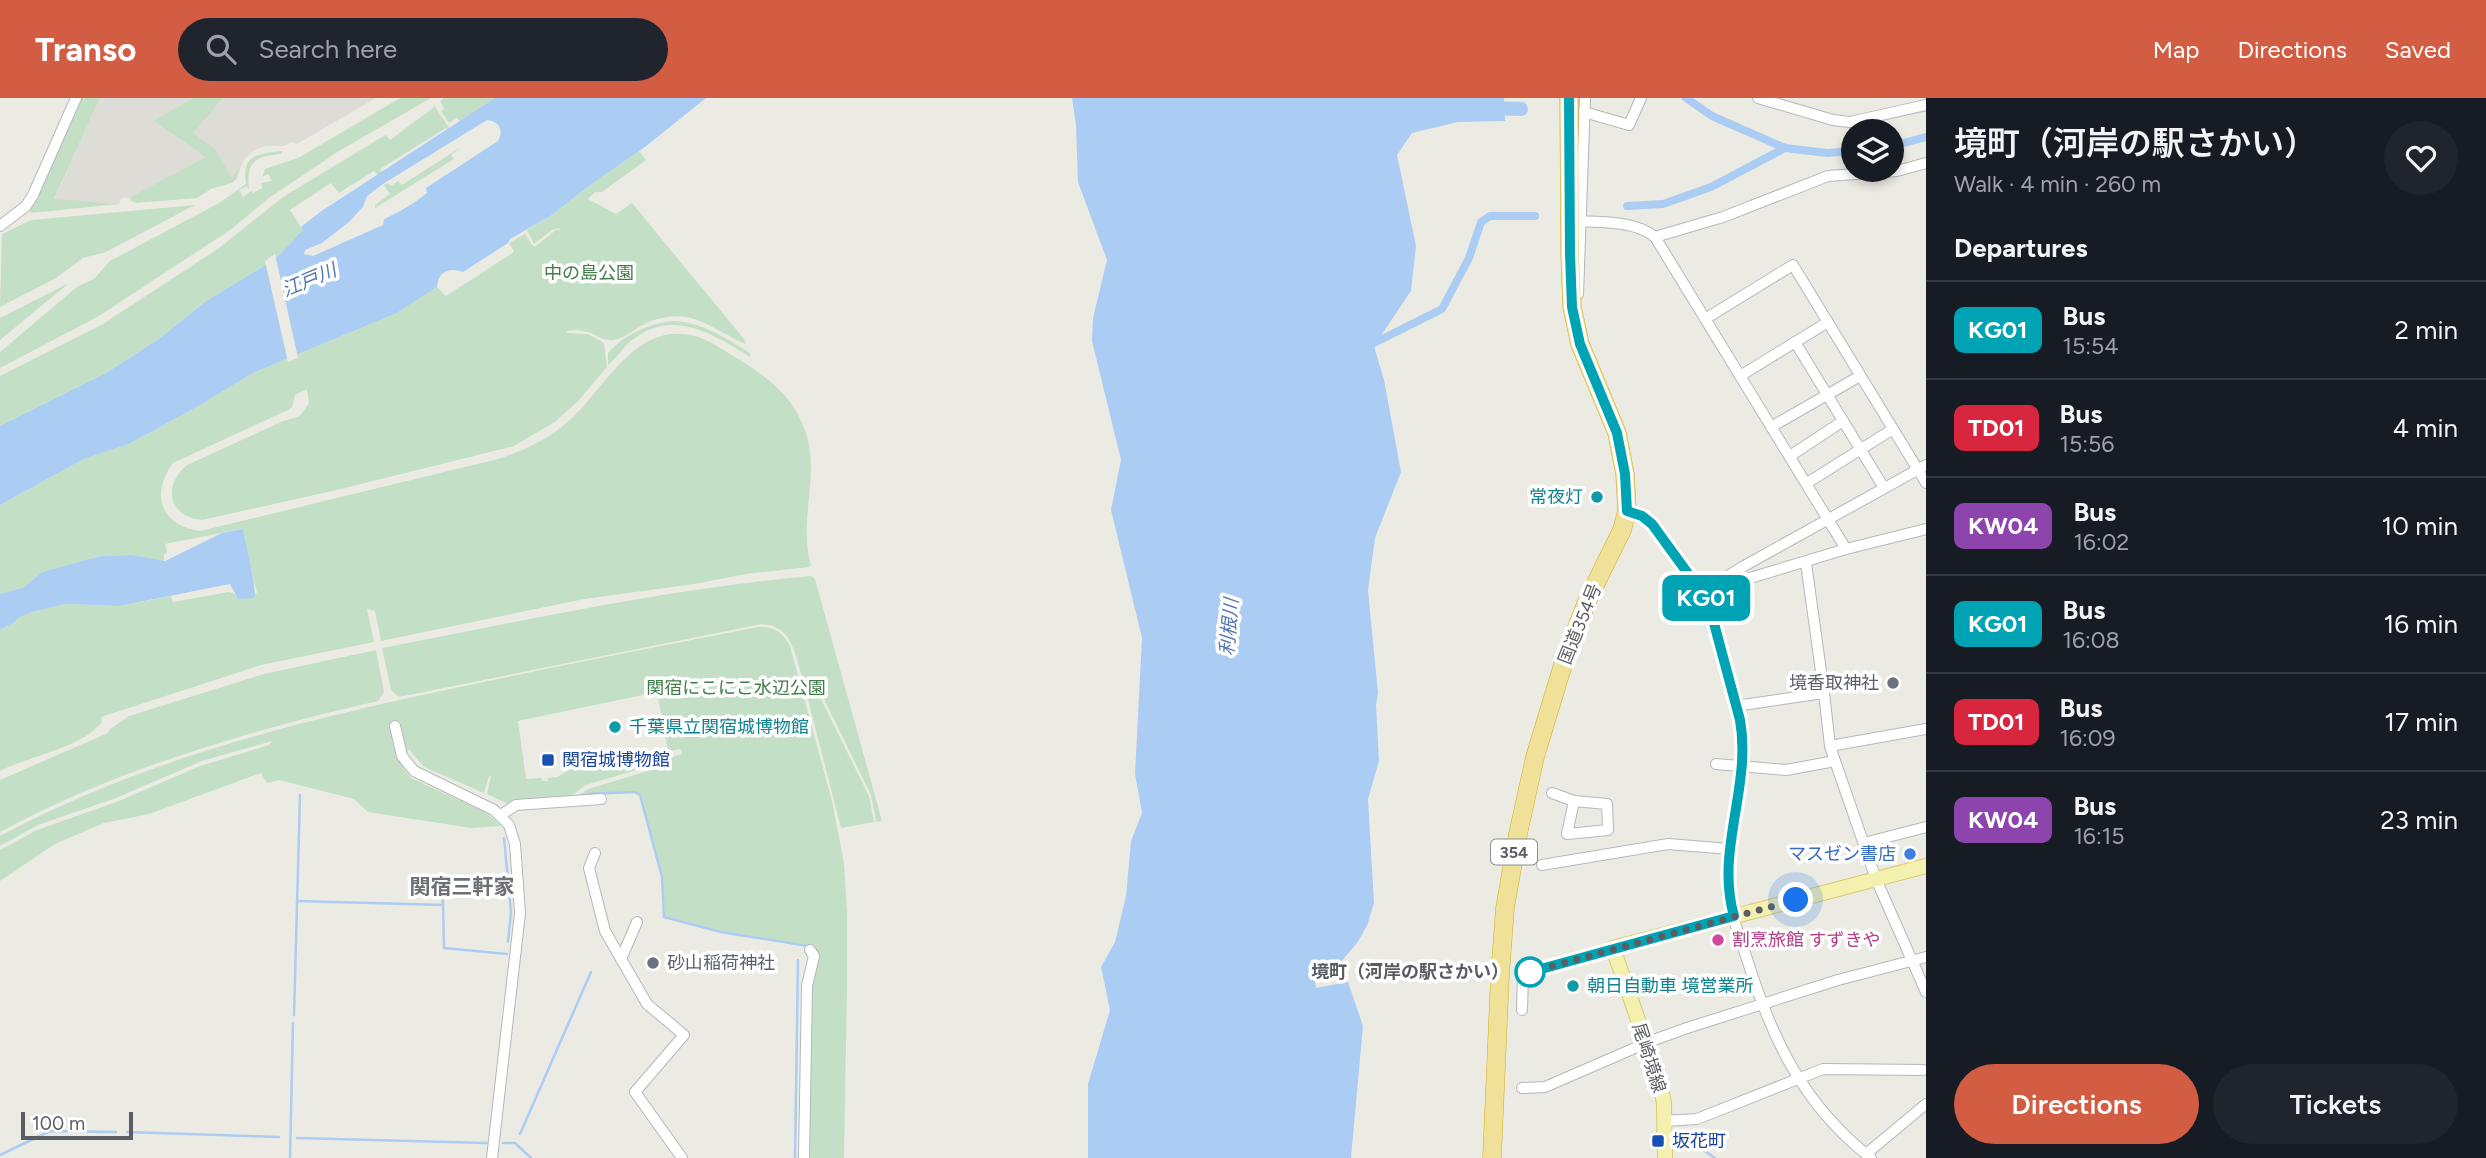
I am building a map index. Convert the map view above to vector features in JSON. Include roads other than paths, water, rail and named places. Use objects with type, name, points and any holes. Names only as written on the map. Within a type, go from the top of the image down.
[{"type":"highway","name":"国道354号","points":[[1492,1158],[1505,908],[1518,834],[1535,757],[1565,658],[1588,599],[1622,530],[1627,511],[1625,474],[1617,433],[1580,344],[1572,307],[1569,98]]},
{"type":"main road","points":[[1613,948],[1926,866]]},
{"type":"main road","name":"尾崎境線","points":[[1613,948],[1661,1090],[1665,1158]]},
{"type":"street","points":[[0,226],[26,206],[33,195],[76,98]]},
{"type":"street","points":[[1572,307],[1577,298],[1580,280],[1585,98]]},
{"type":"street","points":[[1584,112],[1629,125],[1641,98]]},
{"type":"street","points":[[1758,98],[1833,120],[1850,122],[1926,105]]},
{"type":"street","points":[[1655,237],[1723,217],[1828,176],[1897,171],[1926,163]]},
{"type":"street","points":[[1582,221],[1626,225],[1639,228],[1655,237],[1846,550]]},
{"type":"street","points":[[1705,319],[1793,265],[1893,429],[1922,468],[1926,483]]},
{"type":"street","points":[[1740,376],[1828,322]]},
{"type":"street","points":[[1795,342],[1884,488]]},
{"type":"street","points":[[1771,427],[1860,376]]},
{"type":"street","points":[[1790,456],[1843,421]]},
{"type":"street","points":[[1807,483],[1893,429]]},
{"type":"street","points":[[1702,592],[1922,468]]},
{"type":"street","points":[[1627,511],[1642,516],[1652,524],[1702,592],[1711,610],[1742,735],[1743,767],[1727,883],[1734,916],[1761,1004],[1797,1079],[1827,1117],[1868,1156],[1926,1104]]},
{"type":"street","points":[[1724,578],[1730,584],[1926,529]]},
{"type":"street","points":[[1806,563],[1830,746],[1876,878],[1926,992]]},
{"type":"street","points":[[1736,706],[1824,693]]},
{"type":"street","points":[[395,726],[402,756],[414,771],[501,815],[509,825],[515,844],[520,913],[492,1158]]},
{"type":"street","points":[[1830,746],[1926,729]]},
{"type":"street","points":[[1716,764],[1786,770],[1835,761]]},
{"type":"street","points":[[1552,793],[1574,801],[1606,804],[1608,830],[1567,834],[1574,801]]},
{"type":"street","points":[[501,815],[516,805],[601,799]]},
{"type":"street","points":[[1864,843],[1926,827]]},
{"type":"street","points":[[1542,864],[1668,844],[1730,849]]},
{"type":"street","points":[[595,853],[589,868],[605,931],[647,1004],[684,1035],[635,1092],[682,1158]]},
{"type":"street","points":[[621,959],[637,922]]},
{"type":"street","points":[[1522,1010],[1523,974],[1613,948]]},
{"type":"street","points":[[804,1158],[807,986],[814,956],[810,950]]},
{"type":"street","points":[[1522,1088],[1545,1087],[1646,1043],[1761,1004],[1926,957]]},
{"type":"street","points":[[1664,1121],[1697,1119],[1829,1069],[1925,1070]]},
{"type":"water","name":"江戸川","points":[[495,98],[706,98],[645,147],[552,215],[510,239],[508,243],[463,272],[454,270],[442,274],[437,287],[397,313],[253,373],[129,444],[84,459],[0,505],[0,426],[106,373],[160,338],[206,301],[279,255],[303,230],[301,227]],"holes":[[[487,120],[497,124],[500,130],[498,141],[426,188],[427,193],[384,219],[383,225],[313,256],[304,254],[305,250],[322,243],[349,222],[363,207],[367,196],[383,184]]]},
{"type":"water","name":"利根川","points":[[1072,98],[1504,98],[1505,121],[1458,122],[1412,133],[1397,155],[1416,246],[1411,291],[1374,346],[1384,380],[1401,472],[1375,538],[1368,590],[1378,693],[1376,705],[1379,761],[1368,799],[1374,903],[1367,926],[1340,963],[1314,970],[1316,988],[1348,982],[1363,1026],[1351,1158],[1088,1158],[1088,1084],[1110,1010],[1101,967],[1115,942],[1126,896],[1131,841],[1142,813],[1135,774],[1142,638],[1111,510],[1121,460],[1092,341],[1093,318],[1107,260],[1078,182]]},
{"type":"water","points":[[243,529],[253,576],[254,598],[238,599],[230,584],[119,606],[66,604],[32,612],[0,630],[0,594],[24,587],[42,572],[100,556],[132,555],[165,561],[222,533]]},
{"type":"waterway","points":[[1686,98],[1712,116],[1785,148],[1841,152]]},
{"type":"waterway","points":[[1487,108],[1521,109]]},
{"type":"waterway","points":[[1904,143],[1926,137]]},
{"type":"waterway","points":[[1627,206],[1663,204],[1711,187],[1785,148]]},
{"type":"waterway","points":[[1370,345],[1442,309],[1469,258],[1481,222],[1490,216],[1535,216]]},
{"type":"waterway","points":[[589,794],[635,792],[640,795],[662,877],[664,917],[721,932],[808,946]]},
{"type":"waterway","points":[[294,1015],[300,795]]},
{"type":"waterway","points":[[504,838],[511,912],[508,942]]},
{"type":"waterway","points":[[443,905],[442,891],[484,887]]},
{"type":"waterway","points":[[297,901],[443,905],[444,948],[507,954]]},
{"type":"waterway","points":[[795,1158],[798,960]]},
{"type":"waterway","points":[[520,1134],[591,972]]},
{"type":"waterway","points":[[290,1158],[293,1023]]},
{"type":"waterway","points":[[0,1155],[50,1131],[116,1132]]},
{"type":"waterway","points":[[127,1132],[279,1137]]},
{"type":"waterway","points":[[297,1138],[487,1143]]},
{"type":"waterway","points":[[503,1143],[515,1143],[531,1158]]},
{"type":"waterway","points":[[1672,1143],[1693,1143],[1715,1158]]},
{"type":"place","name":"常夜灯","points":[[1597,497]]},
{"type":"place","name":"境香取神社","points":[[1893,683]]},
{"type":"place","name":"千葉県立関宿城博物館","points":[[615,727]]},
{"type":"place","name":"関宿城博物館","points":[[548,760]]},
{"type":"place","name":"マスゼン書店","points":[[1910,854]]},
{"type":"place","name":"割烹旅館 すずきや","points":[[1718,940]]},
{"type":"place","name":"砂山稲荷神社","points":[[653,963]]},
{"type":"place","name":"境町（河岸の駅さかい）","points":[[1530,972]]},
{"type":"place","name":"朝日自動車 境営業所","points":[[1573,986]]},
{"type":"place","name":"坂花町","points":[[1658,1141]]},
{"type":"district","name":"関宿三軒家","points":[[462,886]]},
{"type":"park label","name":"中の島公園","points":[[589,273]]},
{"type":"park label","name":"関宿にこにこ水辺公園","points":[[736,688]]}]
